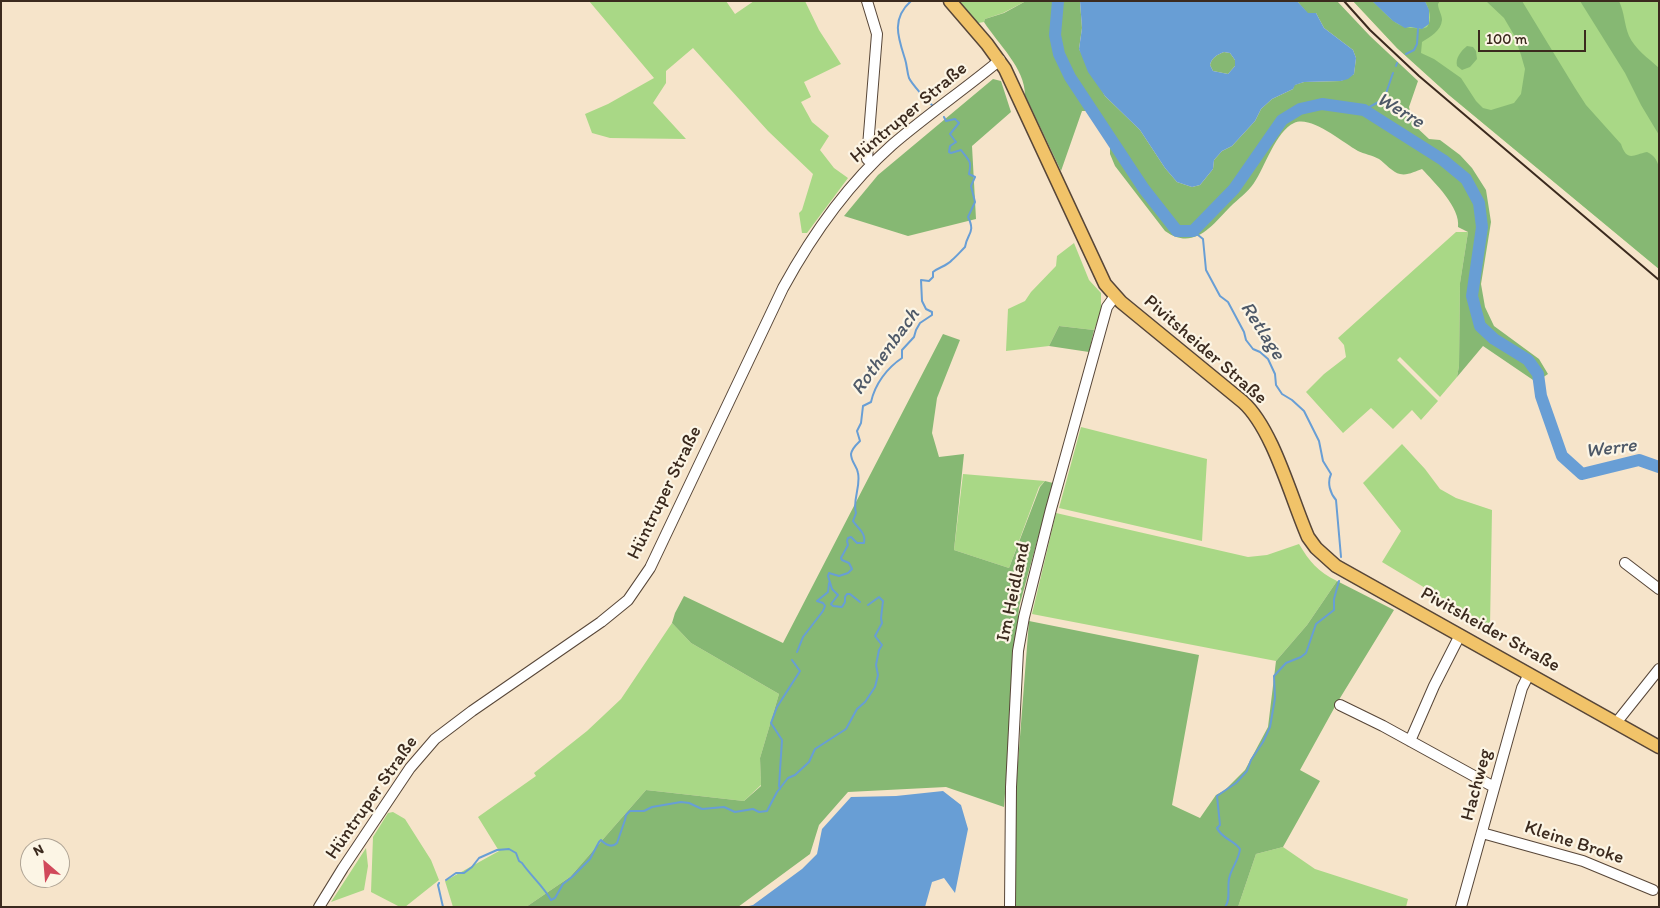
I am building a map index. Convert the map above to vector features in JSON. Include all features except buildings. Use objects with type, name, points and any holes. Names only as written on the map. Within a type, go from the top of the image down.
[{"type":"main road","name":"Pivitsheider Straße","points":[[950,1],[1000,60],[1011,79],[1105,284],[1115,296],[1243,402],[1257,417],[1266,433],[1308,537],[1316,548],[1336,566],[1659,747]]},
{"type":"street","points":[[867,1],[877,34],[868,160],[873,163]]},
{"type":"street","name":"Hüntruper Straße","points":[[319,907],[410,768],[435,739],[472,711],[578,639],[628,600],[650,568],[792,271],[828,215],[873,163],[913,128],[1000,60]]},
{"type":"street","name":"Im Heidland","points":[[1010,907],[1011,788],[1018,651],[1024,617],[1051,509],[1107,307],[1115,296]]},
{"type":"street","points":[[1625,563],[1659,589]]},
{"type":"street","points":[[1410,741],[1434,686],[1460,635]]},
{"type":"street","points":[[1616,722],[1659,669]]},
{"type":"street","name":"Hachweg","points":[[1461,907],[1522,688],[1529,674]]},
{"type":"street","points":[[1340,705],[1494,787]]},
{"type":"street","name":"Kleine Broke","points":[[1482,833],[1583,861],[1653,890]]},
{"type":"green space","points":[[589,1],[726,1],[735,14],[754,1],[805,1],[819,30],[841,64],[804,82],[811,97],[801,102],[812,122],[829,136],[820,150],[834,168],[848,178],[807,233],[802,233],[799,213],[802,210],[813,174],[768,131],[693,48],[666,71],[666,83],[653,103],[686,139],[610,138],[592,133],[585,114],[608,104],[654,78]]},
{"type":"green space","points":[[959,1],[1026,1],[1003,13],[985,19],[984,22],[978,23]]},
{"type":"green space","points":[[1026,1],[1080,1],[1082,28],[1079,49],[1105,96],[1140,130],[1165,168],[1177,182],[1192,187],[1200,185],[1213,169],[1214,160],[1222,151],[1232,146],[1255,121],[1261,109],[1272,99],[1293,89],[1294,85],[1304,82],[1341,81],[1354,74],[1356,58],[1353,50],[1324,28],[1316,13],[1308,14],[1297,1],[1337,1],[1370,36],[1418,81],[1409,107],[1413,124],[1429,139],[1440,140],[1460,155],[1472,168],[1486,190],[1491,222],[1481,284],[1485,307],[1494,326],[1539,359],[1548,374],[1536,382],[1483,346],[1457,377],[1459,366],[1460,283],[1468,232],[1458,227],[1458,220],[1451,204],[1422,169],[1406,174],[1397,173],[1374,156],[1358,151],[1318,126],[1301,122],[1294,123],[1276,141],[1249,189],[1208,229],[1193,237],[1184,238],[1175,237],[1165,231],[1115,166],[1110,154],[1110,145],[1086,111],[1082,111],[1061,171],[1025,95],[1021,75],[984,22],[985,19],[1004,13]]},
{"type":"green space","points":[[1353,1],[1659,1],[1659,269],[1449,95],[1397,48]]},
{"type":"green space","points":[[1353,1],[1372,1],[1399,25],[1421,29],[1427,27],[1430,21],[1425,1],[1440,1],[1438,4],[1442,20],[1440,27],[1422,42],[1421,53],[1434,59],[1461,78],[1476,101],[1483,108],[1491,110],[1514,103],[1521,94],[1525,69],[1514,35],[1504,18],[1486,1],[1522,1],[1586,105],[1621,144],[1623,150],[1631,156],[1647,152],[1656,160],[1659,167],[1659,269],[1449,95],[1397,48]]},
{"type":"green space","points":[[1580,1],[1619,1],[1627,32],[1632,41],[1659,68],[1659,135],[1625,73]]},
{"type":"green space","points":[[1467,46],[1473,47],[1476,51],[1477,59],[1470,67],[1462,70],[1457,66],[1457,60]]},
{"type":"green space","points":[[1224,52],[1230,53],[1235,60],[1235,66],[1228,74],[1213,71],[1210,65],[1213,58]]},
{"type":"green space","points":[[993,79],[1001,81],[1011,112],[972,146],[976,219],[908,236],[844,216],[878,175]]},
{"type":"green space","points":[[1456,232],[1468,232],[1460,283],[1459,366],[1457,377],[1440,397],[1400,357],[1397,360],[1438,401],[1421,420],[1412,410],[1393,429],[1371,408],[1343,433],[1306,392],[1324,374],[1346,357],[1344,345],[1338,338]]},
{"type":"green space","points":[[1074,243],[1089,280],[1101,293],[1101,313],[1094,330],[1059,326],[1049,346],[1006,351],[1008,309],[1025,301],[1056,266],[1057,256]]},
{"type":"green space","points":[[1059,326],[1094,330],[1089,352],[1049,346]]},
{"type":"green space","points":[[943,334],[960,340],[937,398],[932,433],[939,457],[964,454],[954,550],[1009,568],[1040,487],[1045,481],[1053,483],[1019,607],[1004,807],[946,787],[848,792],[819,825],[810,854],[738,907],[526,907],[570,877],[646,790],[744,801],[761,786],[760,758],[779,694],[691,643],[672,623],[675,613],[684,596],[783,643]]},
{"type":"green space","points":[[1081,427],[1207,459],[1202,541],[1059,508]]},
{"type":"green space","points":[[1402,444],[1440,489],[1456,498],[1492,510],[1490,627],[1382,562],[1401,531],[1363,483]]},
{"type":"green space","points":[[963,474],[1045,481],[1039,487],[1009,568],[954,550]]},
{"type":"green space","points":[[1056,513],[1248,557],[1267,555],[1299,544],[1315,566],[1324,574],[1337,581],[1307,625],[1276,661],[1032,614]]},
{"type":"green space","points":[[1337,581],[1394,610],[1337,703],[1300,770],[1320,781],[1283,847],[1256,854],[1238,907],[1015,907],[1016,788],[1029,621],[1199,655],[1172,805],[1200,818],[1216,795],[1225,790],[1245,770],[1268,727],[1276,661],[1307,625]]},
{"type":"green space","points":[[672,623],[691,643],[779,694],[760,758],[761,785],[744,801],[646,790],[570,877],[526,907],[453,907],[445,881],[499,851],[478,817],[536,776],[534,773],[587,731],[621,699]]},
{"type":"green space","points":[[393,812],[405,819],[431,860],[439,880],[405,907],[400,907],[371,892],[373,837],[388,813]]},
{"type":"green space","points":[[1283,847],[1315,869],[1408,899],[1406,907],[1238,907],[1256,854]]},
{"type":"green space","points":[[366,848],[368,866],[364,890],[331,902]]},
{"type":"water","points":[[1080,1],[1297,1],[1308,13],[1316,13],[1324,28],[1353,50],[1356,58],[1354,74],[1348,79],[1341,81],[1304,82],[1295,85],[1293,89],[1272,99],[1261,109],[1255,121],[1232,146],[1222,151],[1214,160],[1213,169],[1200,185],[1192,187],[1177,182],[1165,168],[1140,130],[1105,96],[1088,72],[1079,49],[1082,28]],"holes":[[[1224,52],[1230,53],[1235,60],[1235,66],[1228,74],[1213,71],[1210,65],[1213,58]]]},
{"type":"water","points":[[1372,1],[1425,1],[1429,10],[1429,24],[1422,29],[1405,28],[1393,21]]},
{"type":"water","points":[[943,791],[961,805],[968,829],[955,893],[944,878],[932,882],[925,907],[745,907],[753,905],[802,869],[817,854],[822,829],[851,797],[896,796]]},
{"type":"waterway","name":"Rothenbach","points":[[911,1],[898,21],[900,43],[909,78],[932,105]]},
{"type":"waterway","name":"Werre","points":[[1058,1],[1055,35],[1059,54],[1070,77],[1144,189],[1177,231],[1193,231],[1234,189],[1282,120],[1300,109],[1322,104],[1364,110],[1443,160],[1466,179],[1479,203],[1482,227],[1472,296],[1480,326],[1494,339],[1528,360],[1538,374],[1541,396],[1562,456],[1582,474],[1639,460],[1659,467]]},
{"type":"waterway","points":[[1406,54],[1414,50],[1417,44],[1418,29]]},
{"type":"waterway","points":[[1364,110],[1384,99],[1393,73]]},
{"type":"waterway","name":"Rothenbach","points":[[860,602],[850,594],[847,594],[842,607],[833,606],[831,604],[838,595],[832,589],[828,576],[829,573],[839,576],[848,573],[852,569],[849,563],[841,558],[848,545],[848,538],[851,537],[857,543],[864,543],[863,533],[853,521],[856,513],[855,504],[859,478],[851,454],[853,448],[860,441],[857,431],[861,423],[863,406],[871,402],[875,389],[882,377],[902,358],[902,350],[914,337],[920,323],[932,315],[932,312],[926,309],[922,301],[921,280],[929,281],[933,277],[933,272],[948,264],[965,247],[971,230],[968,217],[975,202],[971,186],[975,177],[969,174],[970,163],[961,150],[949,152],[950,146],[956,142],[950,134],[959,123],[955,119],[946,121],[944,117]]},
{"type":"waterway","name":"Retlage","points":[[1193,231],[1203,239],[1206,270],[1220,296],[1228,302],[1244,332],[1246,340],[1253,349],[1268,359],[1275,374],[1276,385],[1282,394],[1304,411],[1319,441],[1323,461],[1331,474],[1330,488],[1336,500],[1341,557]]},
{"type":"waterway","name":"Retlage","points":[[1225,907],[1228,901],[1230,875],[1240,849],[1235,843],[1222,835],[1217,828],[1220,825],[1217,796],[1236,783],[1247,771],[1251,760],[1270,727],[1275,698],[1274,676],[1286,663],[1306,653],[1316,624],[1334,610],[1334,599],[1339,581]]},
{"type":"waterway","points":[[797,652],[803,637],[823,611],[825,606],[817,601],[828,592],[829,583]]},
{"type":"waterway","name":"Rothenbach","points":[[446,880],[456,873],[464,873],[479,858],[497,850],[509,849],[516,853],[519,861],[551,900],[555,898],[563,884],[590,859],[601,840],[609,845],[617,843],[626,815],[630,811],[644,811],[652,807],[681,802],[689,803],[702,809],[724,807],[735,812],[753,809],[759,812],[767,811],[777,792],[788,778],[795,775],[809,762],[815,749],[846,729],[857,709],[865,702],[875,687],[878,675],[876,665],[882,645],[875,636],[882,623],[883,601],[879,597],[868,605]]},
{"type":"waterway","points":[[780,789],[782,740],[771,723],[777,707],[800,671],[792,660]]},
{"type":"waterway","name":"Rothenbach","points":[[439,883],[443,907]]},
{"type":"railway","points":[[1344,1],[1370,30],[1419,76],[1659,280]]}]
